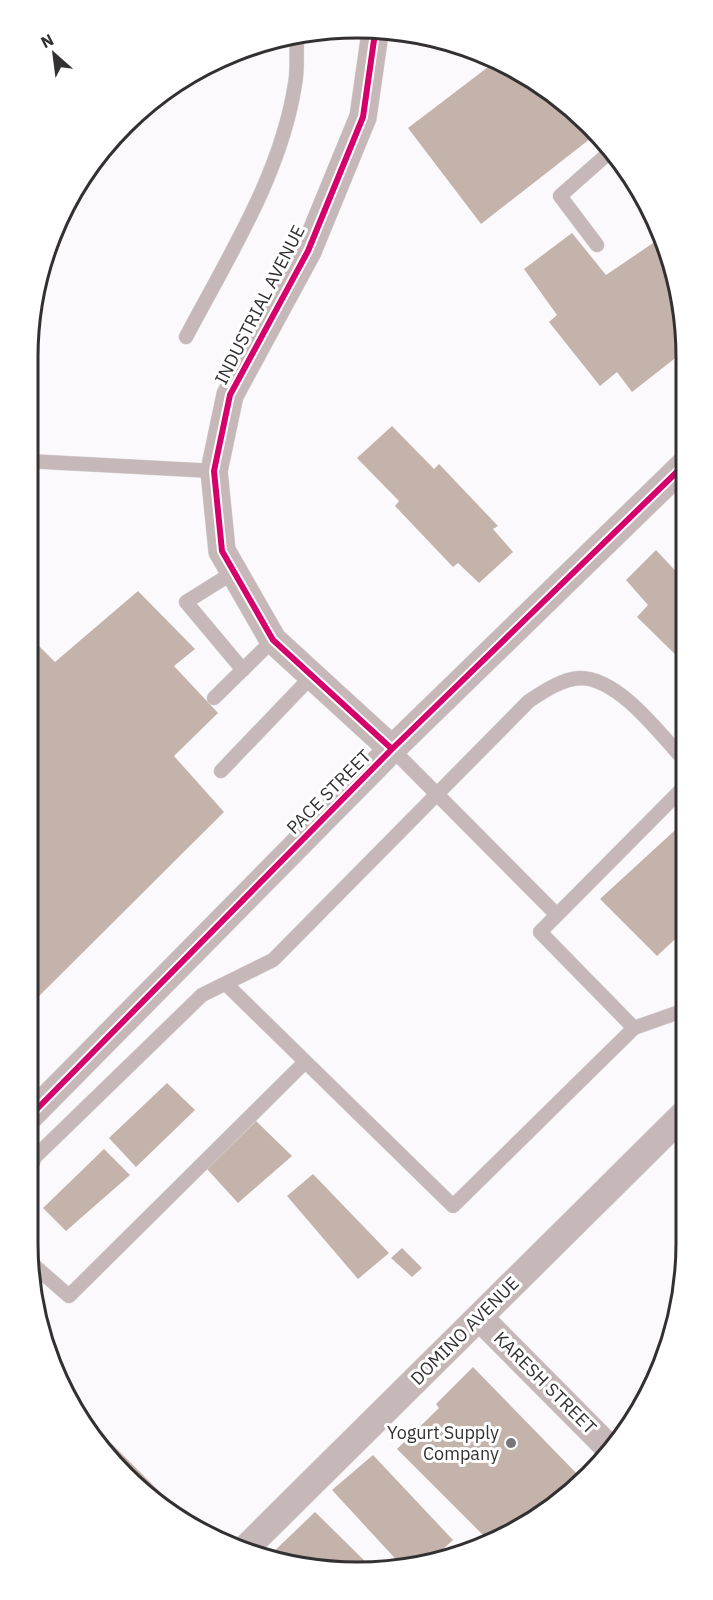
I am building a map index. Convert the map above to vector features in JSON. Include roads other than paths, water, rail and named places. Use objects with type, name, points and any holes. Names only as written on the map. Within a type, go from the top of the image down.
[{"type":"street","name":"INDUSTRIAL AVENUE","points":[[374,38],[363,117],[308,251],[230,394],[214,471],[222,551],[273,640],[392,749]]},
{"type":"street","name":"PACE STREET","points":[[38,1108],[392,749],[676,473]]},
{"type":"street","name":"DOMINO AVENUE","points":[[250,1544],[676,1122]]},
{"type":"street","name":"KARESH STREET","points":[[479,1317],[605,1444]]},
{"type":"lane","points":[[186,337],[248,217],[279,149],[296,83],[297,43]]},
{"type":"lane","points":[[597,245],[560,196],[605,156]]},
{"type":"lane","points":[[38,462],[214,471]]},
{"type":"lane","points":[[234,572],[186,602],[243,669]]},
{"type":"lane","points":[[214,698],[273,640]]},
{"type":"lane","points":[[221,771],[312,676]]},
{"type":"lane","points":[[38,1153],[202,995],[273,960],[529,701],[551,686],[579,678],[602,682],[635,707],[676,752]]},
{"type":"lane","points":[[392,749],[557,915]]},
{"type":"lane","points":[[634,1028],[540,932],[676,795]]},
{"type":"lane","points":[[226,984],[453,1206],[634,1028],[676,1013]]},
{"type":"lane","points":[[39,1269],[69,1296],[306,1062]]},
{"type":"place","name":"Yogurt Supply Company","points":[[511,1443]]}]
